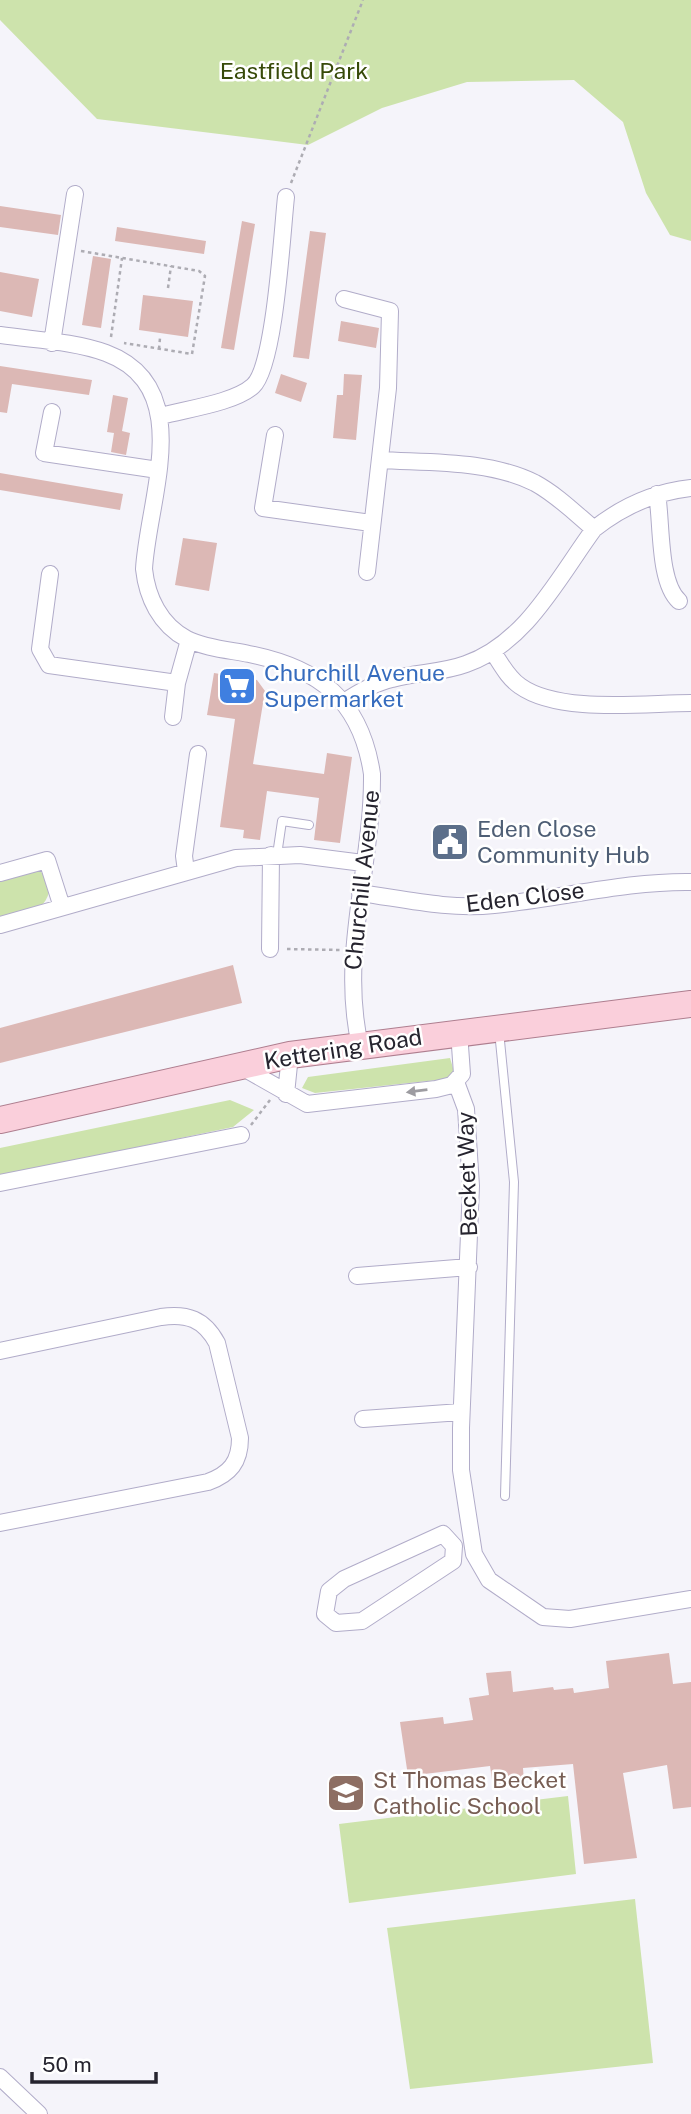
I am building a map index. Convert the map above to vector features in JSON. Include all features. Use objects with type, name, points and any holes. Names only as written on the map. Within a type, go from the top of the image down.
[{"type":"main road","name":"Kettering Road","points":[[0,1120],[290,1055],[691,1004]]},
{"type":"street","points":[[52,343],[75,194]]},
{"type":"street","points":[[161,416],[243,392],[261,375],[268,349],[286,197]]},
{"type":"street","points":[[344,299],[390,311],[388,388],[367,572]]},
{"type":"street","name":"Churchill Avenue","points":[[0,335],[103,352],[132,368],[151,391],[161,416],[158,470],[145,552],[146,584],[158,612],[179,635],[189,640],[294,666],[329,687],[344,702],[363,735],[372,774],[354,950],[352,1004],[360,1045]]},
{"type":"street","points":[[52,412],[44,453],[158,470]]},
{"type":"street","points":[[275,435],[263,508],[372,523]]},
{"type":"street","points":[[380,460],[455,465],[515,475],[555,495],[594,530]]},
{"type":"street","points":[[344,702],[369,686],[392,678],[443,671],[493,652],[518,631],[594,530],[628,506],[657,494],[691,488]]},
{"type":"street","points":[[657,494],[666,577],[673,595],[685,603]]},
{"type":"street","points":[[50,574],[40,649],[49,666],[177,683]]},
{"type":"street","points":[[173,717],[177,683],[189,640]]},
{"type":"street","points":[[493,652],[518,685],[554,699],[589,704],[691,703]]},
{"type":"street","points":[[186,871],[184,856],[198,754]]},
{"type":"street","points":[[0,925],[236,858],[274,855],[363,863]]},
{"type":"street","points":[[270,949],[274,855]]},
{"type":"street","points":[[0,873],[47,860],[62,907]]},
{"type":"street","name":"Eden Close","points":[[360,892],[445,906],[492,906],[601,887],[691,882]]},
{"type":"street","points":[[238,1066],[301,1103],[313,1105],[436,1089],[456,1082],[464,1068],[459,1032]]},
{"type":"street","points":[[288,1095],[290,1055]]},
{"type":"street","name":"Becket Way","points":[[456,1082],[465,1102],[471,1186],[461,1470],[469,1536],[474,1554],[489,1580],[542,1617],[570,1619],[691,1599]]},
{"type":"street","points":[[0,1183],[242,1135]]},
{"type":"street","name":"Becket Way","points":[[358,1276],[469,1267]]},
{"type":"street","points":[[0,1351],[162,1317],[191,1317],[210,1331],[217,1343],[240,1451],[229,1472],[208,1482],[0,1523]]},
{"type":"street","points":[[363,1419],[461,1412]]},
{"type":"street","points":[[443,1534],[454,1546],[453,1561],[362,1622],[336,1623],[325,1614],[329,1591],[344,1579],[443,1534]]},
{"type":"street","points":[[454,1546],[469,1536]]},
{"type":"street","points":[[0,2077],[39,2114]]},
{"type":"lane","points":[[274,855],[282,821],[309,825]]},
{"type":"lane","points":[[498,1028],[509,1106],[515,1212],[507,1357],[505,1496]]},
{"type":"path","points":[[286,197],[363,0]]},
{"type":"path","points":[[66,249],[199,271],[205,276],[195,352],[188,354],[122,343]]},
{"type":"path","points":[[110,341],[122,258]]},
{"type":"path","points":[[168,288],[171,266]]},
{"type":"path","points":[[159,349],[160,338]]},
{"type":"path","points":[[270,949],[354,950]]},
{"type":"path","points":[[242,1135],[271,1099],[288,1095]]},
{"type":"green space","name":"Eastfield Park","points":[[0,0],[691,0],[691,241],[670,235],[646,193],[623,122],[574,80],[467,82],[382,108],[308,145],[97,119],[0,20]]},
{"type":"green space","points":[[37,869],[49,885],[43,904],[0,917],[0,877]]},
{"type":"green space","points":[[450,1058],[456,1078],[315,1093],[302,1088],[308,1077]]},
{"type":"green space","points":[[230,1100],[254,1110],[233,1127],[0,1176],[0,1148]]},
{"type":"green space","points":[[568,1796],[576,1874],[349,1903],[339,1824]]},
{"type":"green space","points":[[635,1899],[653,2063],[410,2089],[387,1928]]},
{"type":"building","points":[[0,206],[61,215],[58,235],[0,227]]},
{"type":"building","points":[[242,221],[255,224],[234,350],[221,348]]},
{"type":"building","points":[[117,227],[206,241],[204,254],[115,241]]},
{"type":"building","points":[[310,231],[326,233],[309,359],[293,357]]},
{"type":"building","points":[[93,256],[111,259],[101,328],[82,325]]},
{"type":"building","points":[[0,272],[39,279],[32,317],[0,311]]},
{"type":"building","points":[[143,295],[193,301],[188,337],[139,330]]},
{"type":"building","points":[[341,321],[379,328],[376,348],[338,341]]},
{"type":"building","points":[[0,366],[92,380],[89,395],[12,384],[7,413],[0,412]]},
{"type":"building","points":[[281,374],[307,383],[301,402],[275,393]]},
{"type":"building","points":[[344,374],[362,375],[356,440],[333,438],[337,395],[343,395]]},
{"type":"building","points":[[113,395],[128,398],[122,431],[130,433],[126,455],[111,452],[114,433],[107,432]]},
{"type":"building","points":[[0,473],[123,494],[120,510],[0,490]]},
{"type":"building","points":[[183,538],[217,543],[209,591],[175,585]]},
{"type":"building","points":[[214,673],[257,680],[265,691],[253,764],[324,774],[327,753],[352,757],[340,843],[314,840],[319,798],[267,791],[260,840],[243,838],[244,830],[220,827],[235,719],[207,715]]},
{"type":"building","name":"Eden Close Community Hub","points":[[440,824],[463,826],[461,859],[438,858]]},
{"type":"building","points":[[233,965],[242,1003],[0,1063],[0,1028]]},
{"type":"building","points":[[669,1653],[673,1684],[691,1682],[691,1807],[673,1809],[667,1765],[623,1773],[637,1858],[584,1864],[573,1764],[523,1768],[524,1783],[493,1787],[490,1766],[408,1776],[400,1722],[443,1717],[444,1724],[473,1720],[469,1698],[489,1695],[486,1673],[511,1671],[513,1692],[553,1687],[554,1690],[573,1688],[574,1693],[609,1688],[606,1661]]},
{"type":"place","name":"Churchill Avenue Supermarket","points":[[237,686]]},
{"type":"place","name":"Eden Close Community Hub","points":[[450,842]]},
{"type":"place","name":"St Thomas Becket Catholic School","points":[[346,1793]]}]
